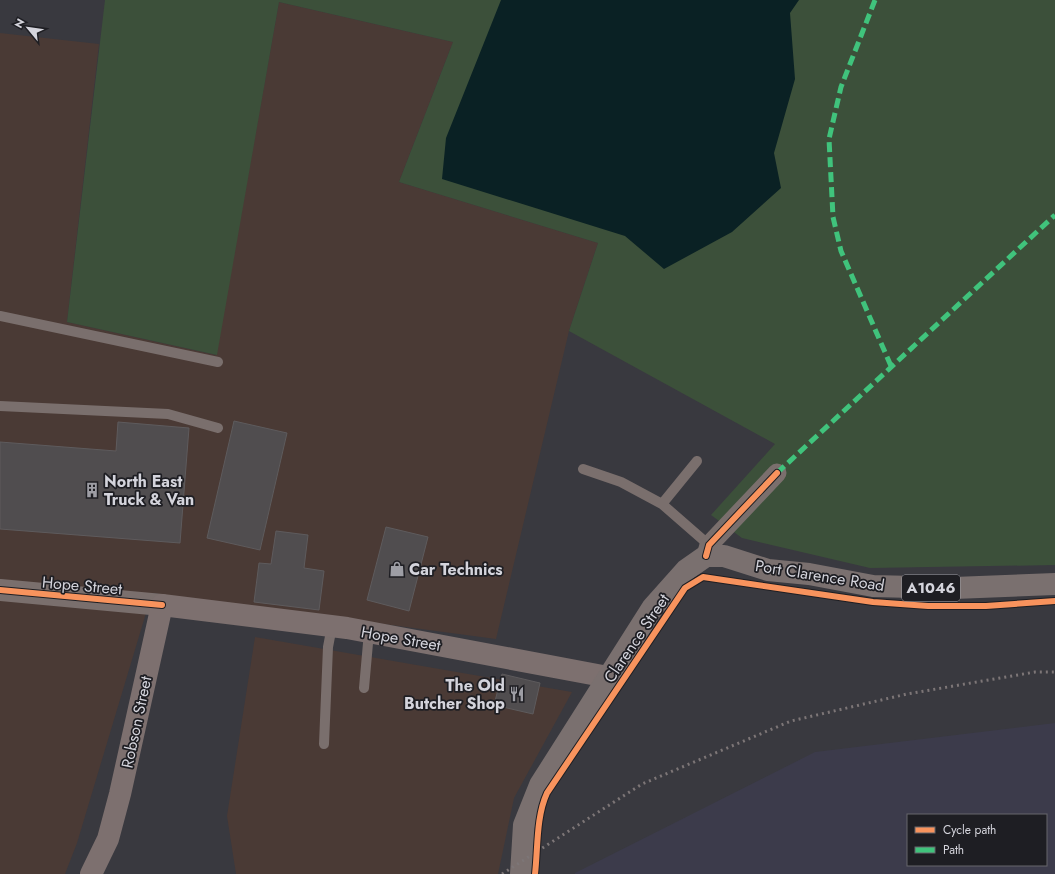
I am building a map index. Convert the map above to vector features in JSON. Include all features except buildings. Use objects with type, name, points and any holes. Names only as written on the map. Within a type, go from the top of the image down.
[{"type":"main road","name":"Port Clarence Road","points":[[707,550],[768,570],[809,574],[874,586],[954,588],[1055,584]]},
{"type":"main road","name":"Clarence Street","points":[[521,874],[524,825],[540,785],[653,607],[686,570],[707,550]]},
{"type":"main road","name":"Hope Street","points":[[162,605],[332,626],[608,677]]},
{"type":"main road","name":"Robson Street","points":[[91,874],[108,839],[120,794],[162,605]]},
{"type":"street","name":"Clarence Street","points":[[707,550],[777,473]]},
{"type":"street","name":"Hope Street","points":[[0,590],[162,605]]},
{"type":"lane","points":[[0,316],[218,362]]},
{"type":"lane","points":[[0,406],[168,414],[218,428]]},
{"type":"lane","points":[[662,504],[697,461]]},
{"type":"lane","points":[[583,468],[621,482],[662,504],[707,550]]},
{"type":"lane","points":[[324,744],[328,646],[332,626]]},
{"type":"lane","points":[[364,688],[369,632]]},
{"type":"shaded area","points":[[501,0],[799,0],[790,13],[795,79],[774,153],[781,188],[732,232],[664,269],[625,236],[442,179],[446,138]]},
{"type":"shaded area","points":[[279,2],[453,42],[399,182],[598,243],[569,331],[496,639],[152,593],[77,843],[65,874],[0,874],[0,33],[99,44],[67,322],[216,355]]},
{"type":"shaded area","points":[[255,637],[572,692],[514,798],[498,874],[236,874],[227,816]]},
{"type":"shaded area","points":[[1055,723],[1055,874],[575,873],[815,752]]},
{"type":"green space","points":[[105,0],[1055,0],[1055,565],[870,568],[742,538],[711,515],[775,444],[569,331],[598,243],[399,182],[453,42],[279,2],[217,355],[67,322]]},
{"type":"railway","points":[[502,874],[642,784],[791,721],[907,694],[1035,672],[1055,672]]},
{"type":"marked path","points":[[875,0],[841,87],[829,139],[833,217],[841,251],[891,366]]},
{"type":"marked path","points":[[777,473],[1055,215]]},
{"type":"cycle path","points":[[706,556],[709,545],[777,473]]},
{"type":"cycle path","points":[[535,874],[539,822],[543,802],[547,793],[685,588],[703,577],[873,602],[928,606],[986,606],[1055,601]]},
{"type":"cycle path","points":[[0,590],[162,605]]},
{"type":"place","name":"North East Truck & Van","points":[[92,490]]},
{"type":"place","name":"Car Technics","points":[[397,569]]},
{"type":"place","name":"The Old Butcher Shop","points":[[517,694]]}]
